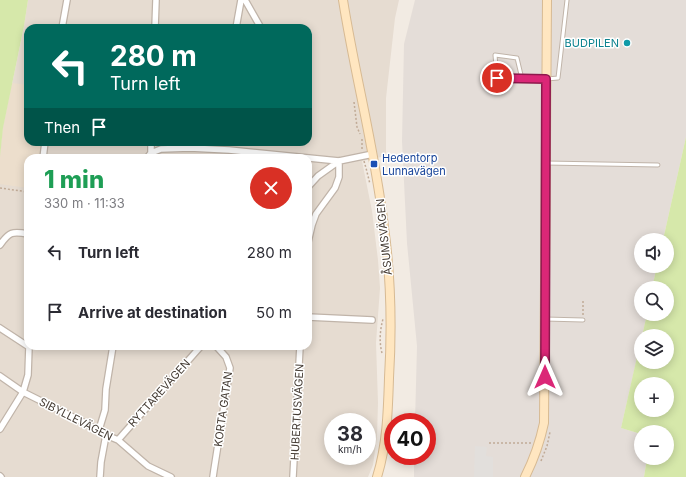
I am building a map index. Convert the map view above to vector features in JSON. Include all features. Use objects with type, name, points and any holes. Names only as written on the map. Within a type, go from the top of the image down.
[{"type":"street","points":[[63,24],[67,0]]},
{"type":"street","points":[[155,24],[156,0]]},
{"type":"street","points":[[237,24],[241,0]]},
{"type":"street","points":[[245,0],[259,24]]},
{"type":"street","name":"ÅSUMSVÄGEN","points":[[343,0],[373,154],[388,256],[390,286],[390,355],[386,434],[377,477]]},
{"type":"street","points":[[526,477],[540,443],[544,422],[547,0]]},
{"type":"street","points":[[151,146],[151,152],[161,149],[190,148],[273,154]]},
{"type":"street","points":[[312,158],[339,160],[373,154]]},
{"type":"street","points":[[312,183],[318,176],[339,160]]},
{"type":"street","points":[[312,225],[316,214],[335,188],[339,177],[339,160]]},
{"type":"street","points":[[0,245],[10,233],[24,233]]},
{"type":"street","points":[[312,317],[372,320]]},
{"type":"street","points":[[0,328],[24,344]]},
{"type":"street","points":[[0,430],[23,392],[28,376],[29,350]]},
{"type":"street","points":[[99,430],[105,410],[106,389],[112,350]]},
{"type":"street","name":"RYTTAREVÄGEN","points":[[118,440],[197,350]]},
{"type":"street","name":"KORTA GATAN","points":[[213,477],[230,368],[226,356],[220,350]]},
{"type":"street","name":"HUBERTUSVÄGEN","points":[[294,477],[300,350]]},
{"type":"street","name":"SIBYLLEVÄGEN","points":[[0,376],[23,392],[118,440],[148,466],[171,477]]},
{"type":"street","points":[[100,477],[106,435]]},
{"type":"lane","points":[[522,79],[517,58],[495,55],[497,78],[522,79],[546,79],[558,78],[567,0]]},
{"type":"lane","points":[[546,163],[658,165]]},
{"type":"lane","points":[[545,319],[583,320]]},
{"type":"path","points":[[354,97],[358,126],[362,138],[362,156],[371,189]]},
{"type":"path","points":[[0,188],[24,191]]},
{"type":"path","points":[[583,301],[583,320]]},
{"type":"path","points":[[383,314],[381,326],[383,358]]},
{"type":"path","points":[[489,443],[540,443]]},
{"type":"shaded area","points":[[28,0],[399,0],[395,18],[386,98],[386,156],[362,161],[372,211],[380,288],[376,343],[378,403],[376,443],[376,413],[324,413],[324,465],[373,465],[368,477],[0,477],[0,157],[3,128],[24,26],[24,146],[312,146],[312,24],[24,24]]},
{"type":"shaded area","points":[[415,0],[686,0],[686,137],[665,233],[634,233],[634,273],[655,273],[654,281],[634,281],[634,321],[645,321],[644,329],[634,329],[634,369],[621,428],[634,432],[634,465],[646,465],[644,477],[414,477],[414,465],[436,465],[436,413],[415,413],[417,346],[407,243],[402,141],[404,44]]},
{"type":"shaded area","points":[[12,83],[24,84],[24,146],[42,146],[40,154],[24,154],[24,187],[0,184],[0,157],[3,128]]},
{"type":"shaded area","points":[[475,446],[487,447],[486,456],[493,457],[493,477],[474,477]]},
{"type":"green space","points":[[0,0],[28,0],[3,128],[0,157]]},
{"type":"green space","points":[[686,137],[686,477],[644,477],[646,465],[674,465],[674,425],[634,425],[634,432],[621,428],[634,369],[674,369],[674,329],[644,329],[645,321],[674,321],[674,281],[654,281],[655,273],[674,273],[674,233],[665,233]]},
{"type":"place","name":"BUDPILEN","points":[[627,43]]},
{"type":"place","name":"Hedentorp Lunnavägen","points":[[374,164]]},
{"type":"route","points":[[497,78],[546,79],[545,377]]}]
